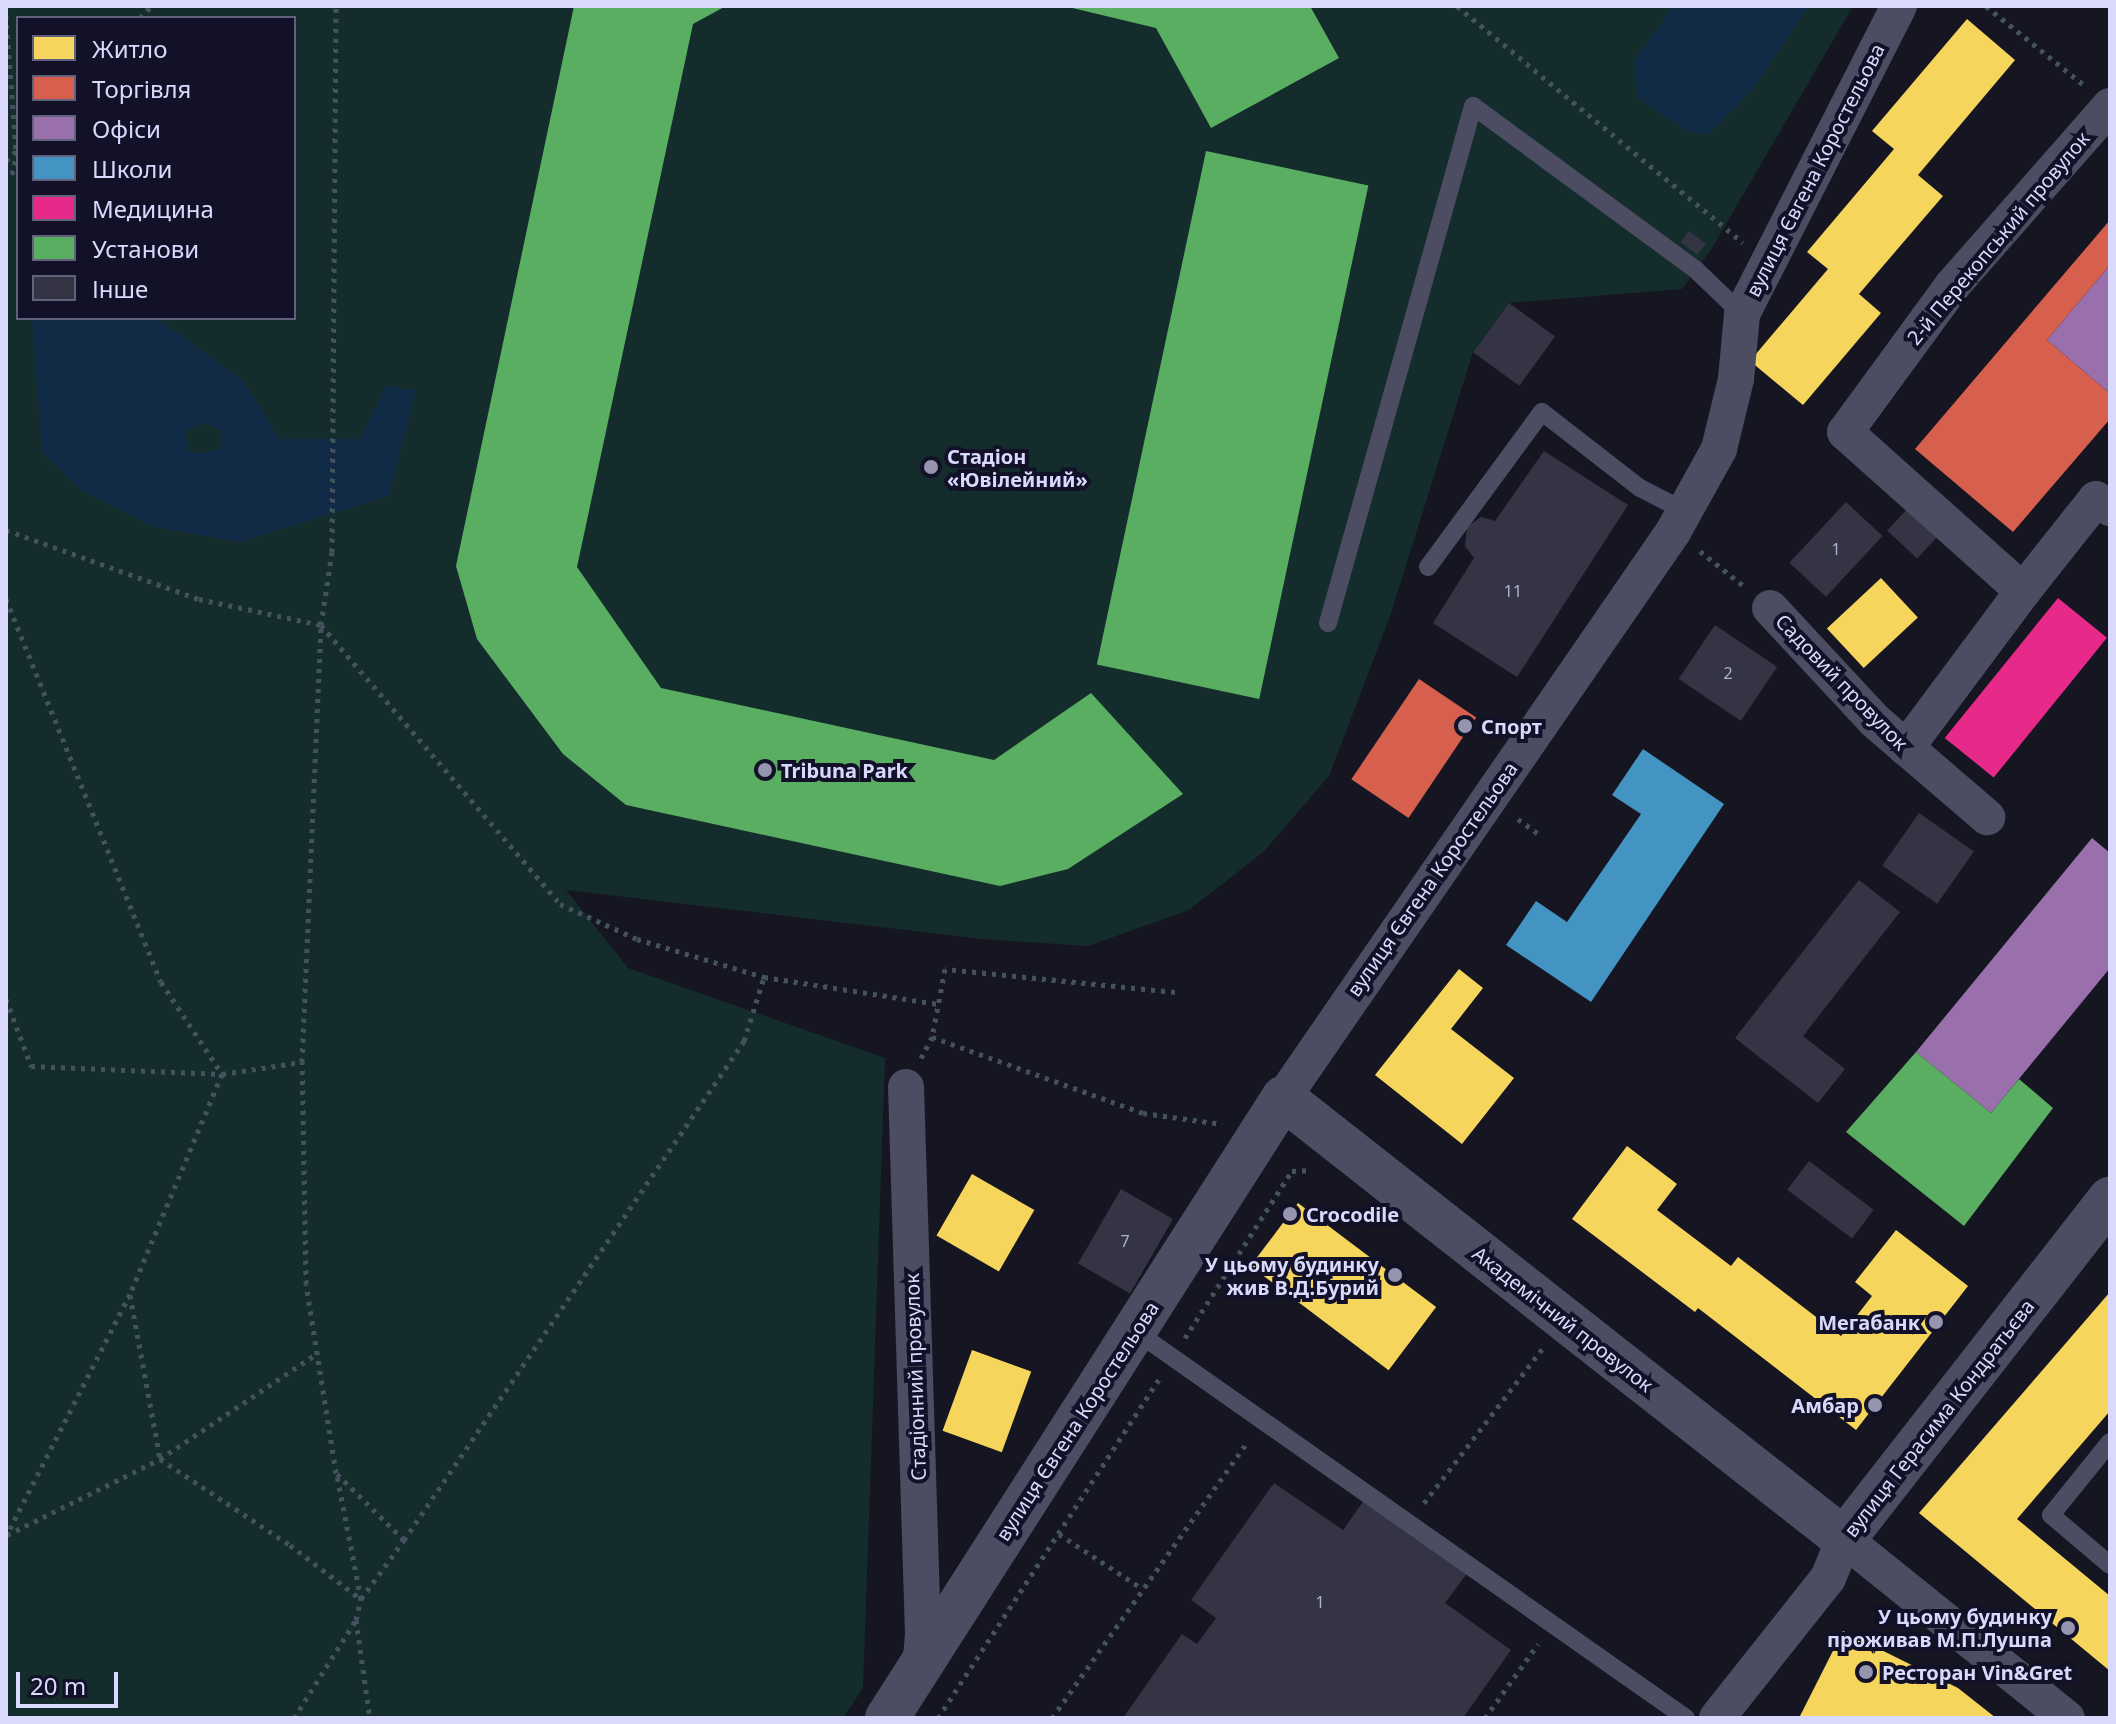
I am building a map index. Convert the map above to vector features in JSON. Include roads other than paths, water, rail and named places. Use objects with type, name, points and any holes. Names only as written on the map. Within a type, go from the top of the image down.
[{"type":"street","name":"вулиця Євгена Коростельова","points":[[887,1718],[1283,1098],[1685,511],[1719,449],[1736,379],[1742,314],[1899,6]]},
{"type":"street","name":"2-й Перекопський провулок","points":[[2023,591],[1845,432],[1952,286],[2110,106]]},
{"type":"street","points":[[1906,748],[2023,591],[2105,496]]},
{"type":"street","name":"Садовий провулок","points":[[1770,608],[1875,721],[1987,817]]},
{"type":"street","name":"Стадіонний провулок","points":[[906,1087],[923,1634],[920,1667]]},
{"type":"street","name":"Академічний провулок","points":[[1283,1098],[1844,1539]]},
{"type":"street","name":"вулиця Герасима Кондратьєва","points":[[1717,1718],[1828,1578],[1844,1539],[2110,1198]]},
{"type":"street","points":[[1844,1539],[2067,1718]]},
{"type":"lane","points":[[1328,623],[1473,106],[1696,270],[1742,314]]},
{"type":"lane","points":[[1428,567],[1476,497],[1542,412],[1640,488],[1685,511]]},
{"type":"lane","points":[[1135,1331],[1686,1718]]},
{"type":"lane","points":[[2110,1442],[2051,1515],[2110,1565]]},
{"type":"water","points":[[1673,6],[1809,6],[1751,91],[1708,134],[1688,132],[1638,98],[1634,62]]},
{"type":"water","points":[[32,320],[160,320],[244,382],[279,439],[360,439],[386,386],[416,390],[389,496],[239,542],[154,527],[81,490],[42,452]],"holes":[[[203,423],[221,430],[221,449],[201,454],[188,450],[185,431]]]},
{"type":"place","name":"Стадіон «Ювілейний»","points":[[931,467]]},
{"type":"place","name":"Спорт","points":[[1465,726]]},
{"type":"place","name":"Tribuna Park","points":[[765,770]]},
{"type":"place","name":"Crocodile","points":[[1290,1214]]},
{"type":"place","name":"У цьому будинку жив В.Д.Бурий","points":[[1395,1275]]},
{"type":"place","name":"Мегабанк","points":[[1936,1322]]},
{"type":"place","name":"Амбар","points":[[1875,1405]]},
{"type":"place","name":"У цьому будинку проживав М.П.Лушпа","points":[[2068,1628]]},
{"type":"place","name":"Ресторан Vin&Gret","points":[[1866,1672]]}]
